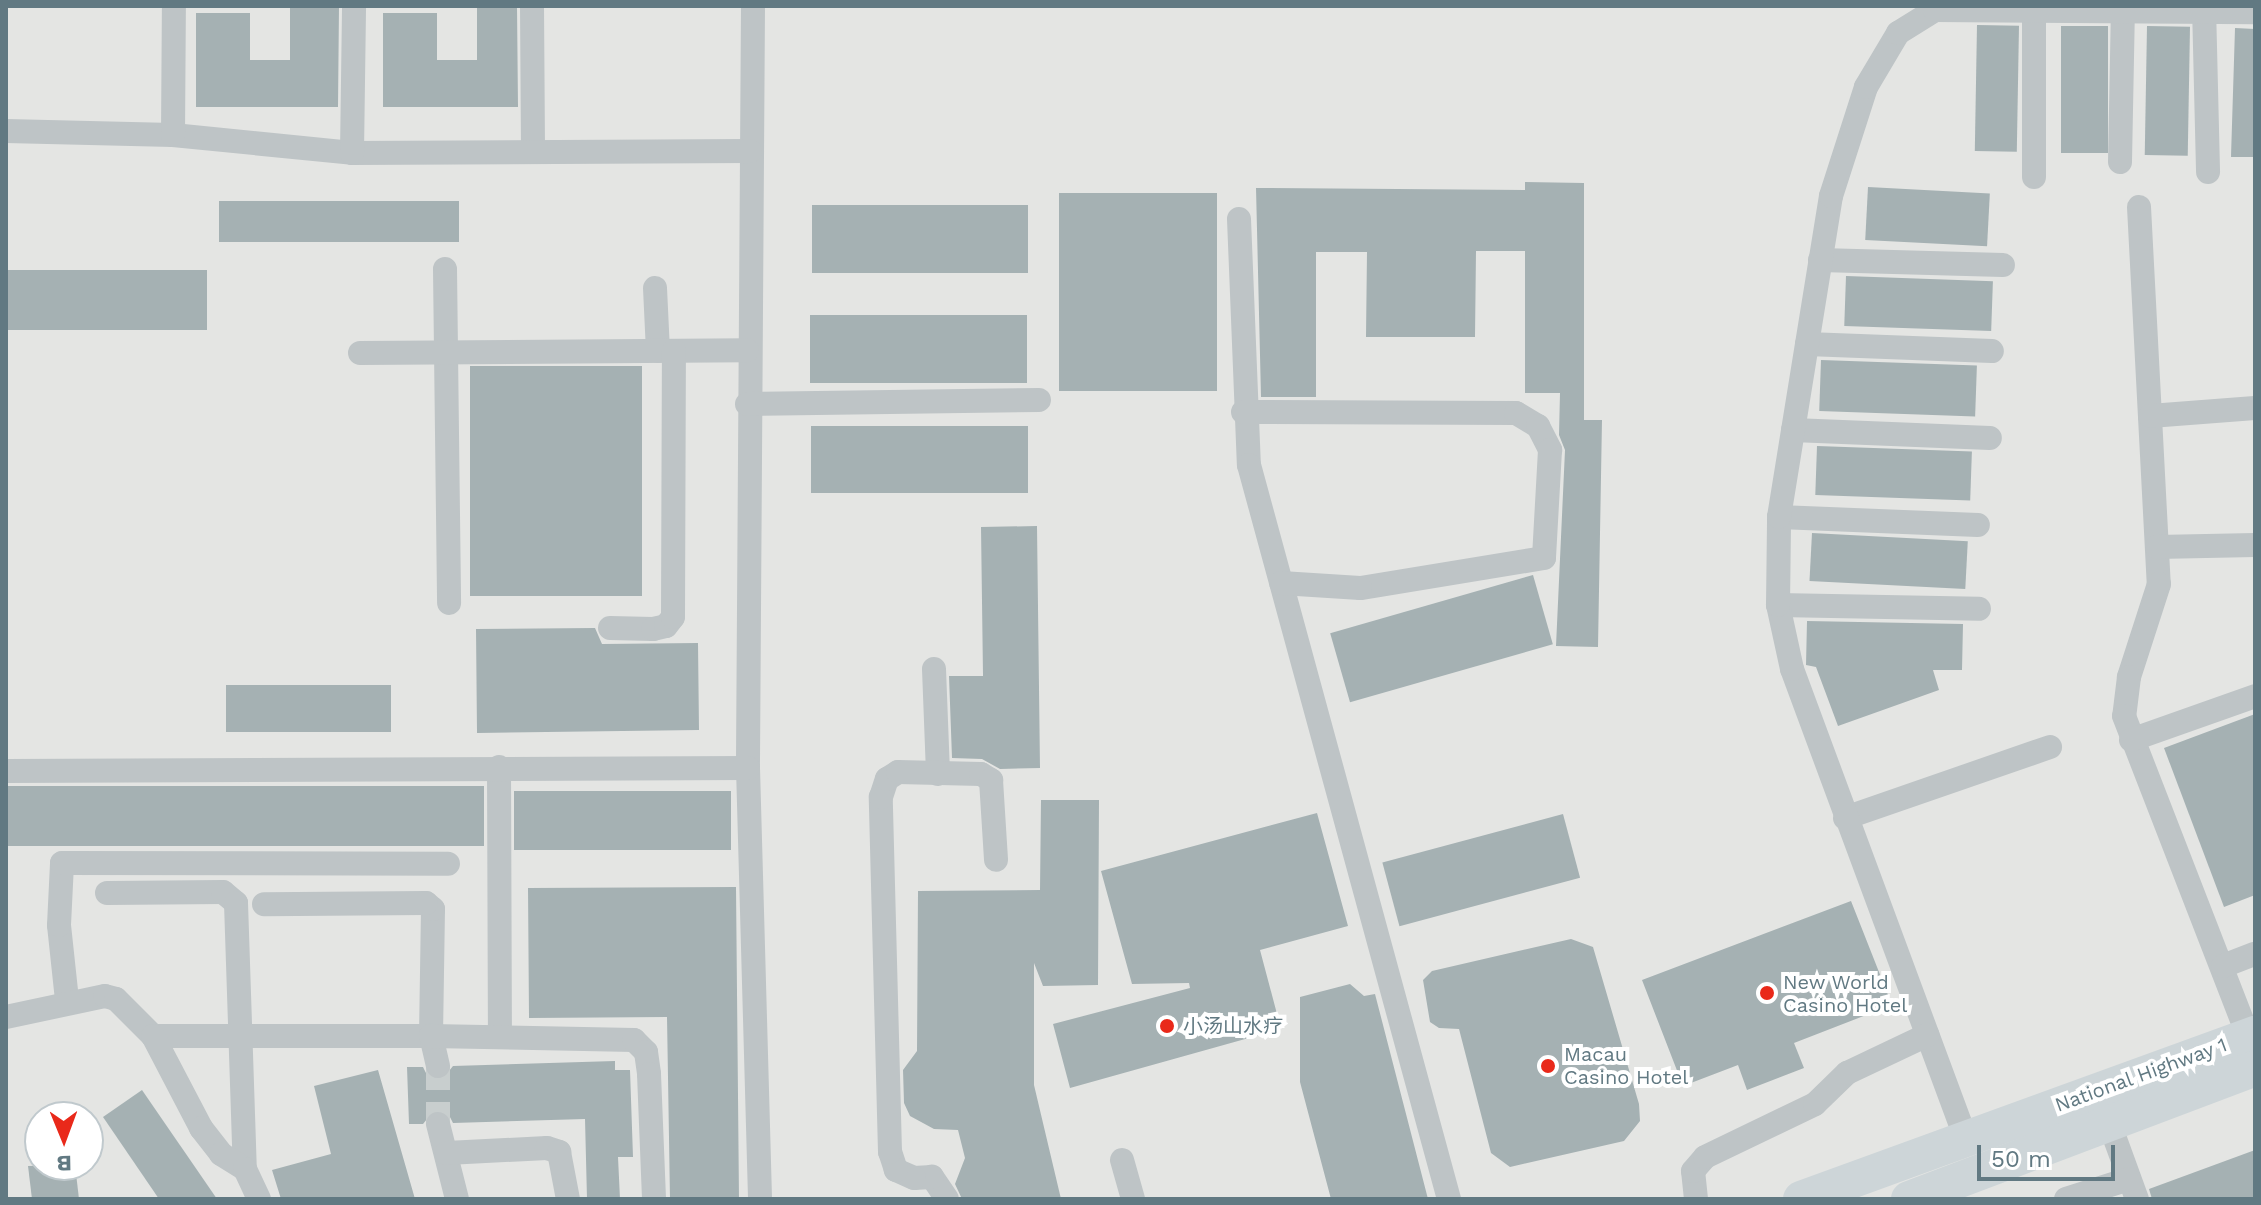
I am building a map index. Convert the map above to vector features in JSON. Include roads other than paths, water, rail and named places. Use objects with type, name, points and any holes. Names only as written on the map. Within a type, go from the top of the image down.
[{"type":"highway","name":"National Highway 1","points":[[1921,1197],[2110,1125],[2253,1048]]},
{"type":"highway","name":"National Highway 1","points":[[1807,1198],[1966,1139],[2253,1048]]},
{"type":"street","points":[[173,135],[174,6]]},
{"type":"street","points":[[352,153],[354,6]]},
{"type":"street","points":[[532,6],[533,151]]},
{"type":"street","points":[[753,6],[747,350],[748,768],[760,1199]]},
{"type":"street","points":[[1966,1139],[1792,669],[1778,605],[1779,517],[1831,196],[1866,87],[1898,33],[1933,8],[2255,12]]},
{"type":"street","points":[[2204,9],[2208,172]]},
{"type":"street","points":[[2034,11],[2034,177]]},
{"type":"street","points":[[2120,162],[2123,11]]},
{"type":"street","points":[[6,131],[173,135],[352,153],[750,151]]},
{"type":"street","points":[[2139,207],[2159,584],[2129,677],[2124,716],[2253,1048]]},
{"type":"street","points":[[1239,219],[1243,412],[1249,465],[1449,1199]]},
{"type":"street","points":[[1820,260],[2003,265]]},
{"type":"street","points":[[445,269],[449,603]]},
{"type":"street","points":[[610,628],[653,629],[666,626],[673,617],[666,351],[655,288]]},
{"type":"street","points":[[1807,344],[1992,351]]},
{"type":"street","points":[[360,353],[747,350]]},
{"type":"street","points":[[747,404],[1039,400]]},
{"type":"street","points":[[2150,416],[2255,408]]},
{"type":"street","points":[[1243,412],[1516,413],[1538,426],[1550,450],[1544,558],[1360,588],[1281,583]]},
{"type":"street","points":[[1793,430],[1990,438]]},
{"type":"street","points":[[1779,517],[1978,525]]},
{"type":"street","points":[[2157,547],[2255,545]]},
{"type":"street","points":[[1778,605],[1979,609]]},
{"type":"street","points":[[934,669],[938,774]]},
{"type":"street","points":[[2131,740],[2255,696]]},
{"type":"street","points":[[1845,818],[2050,747]]},
{"type":"street","points":[[499,767],[500,1037]]},
{"type":"street","points":[[6,771],[748,768]]},
{"type":"street","points":[[947,1199],[932,1177],[914,1178],[896,1170],[890,1152],[881,797],[887,779],[898,772],[991,780],[996,860]]},
{"type":"street","points":[[67,1000],[59,925],[62,863],[448,864]]},
{"type":"street","points":[[107,893],[229,894],[237,912],[238,1036],[245,1169],[259,1199]]},
{"type":"street","points":[[264,904],[426,903],[433,909],[431,1036],[438,1066]]},
{"type":"street","points":[[2223,966],[2255,954]]},
{"type":"street","points":[[6,1017],[67,1000],[116,999],[153,1036],[201,1128],[221,1154],[245,1169]]},
{"type":"street","points":[[1696,1199],[1693,1171],[1705,1157],[1815,1104],[1847,1073],[1927,1035]]},
{"type":"street","points":[[153,1036],[634,1040],[646,1052],[654,1199]]},
{"type":"street","points":[[438,1124],[457,1199]]},
{"type":"street","points":[[2066,1199],[2133,1189],[2110,1125]]},
{"type":"street","points":[[447,1153],[547,1148],[559,1152],[568,1199]]},
{"type":"street","points":[[1122,1160],[1133,1199]]},
{"type":"tunnel","points":[[438,1066],[438,1124]]},
{"type":"place","name":"New World Casino Hotel","points":[[1767,993]]},
{"type":"place","name":"小汤山水疗","points":[[1167,1026]]},
{"type":"place","name":"Macau Casino Hotel","points":[[1548,1066]]}]
